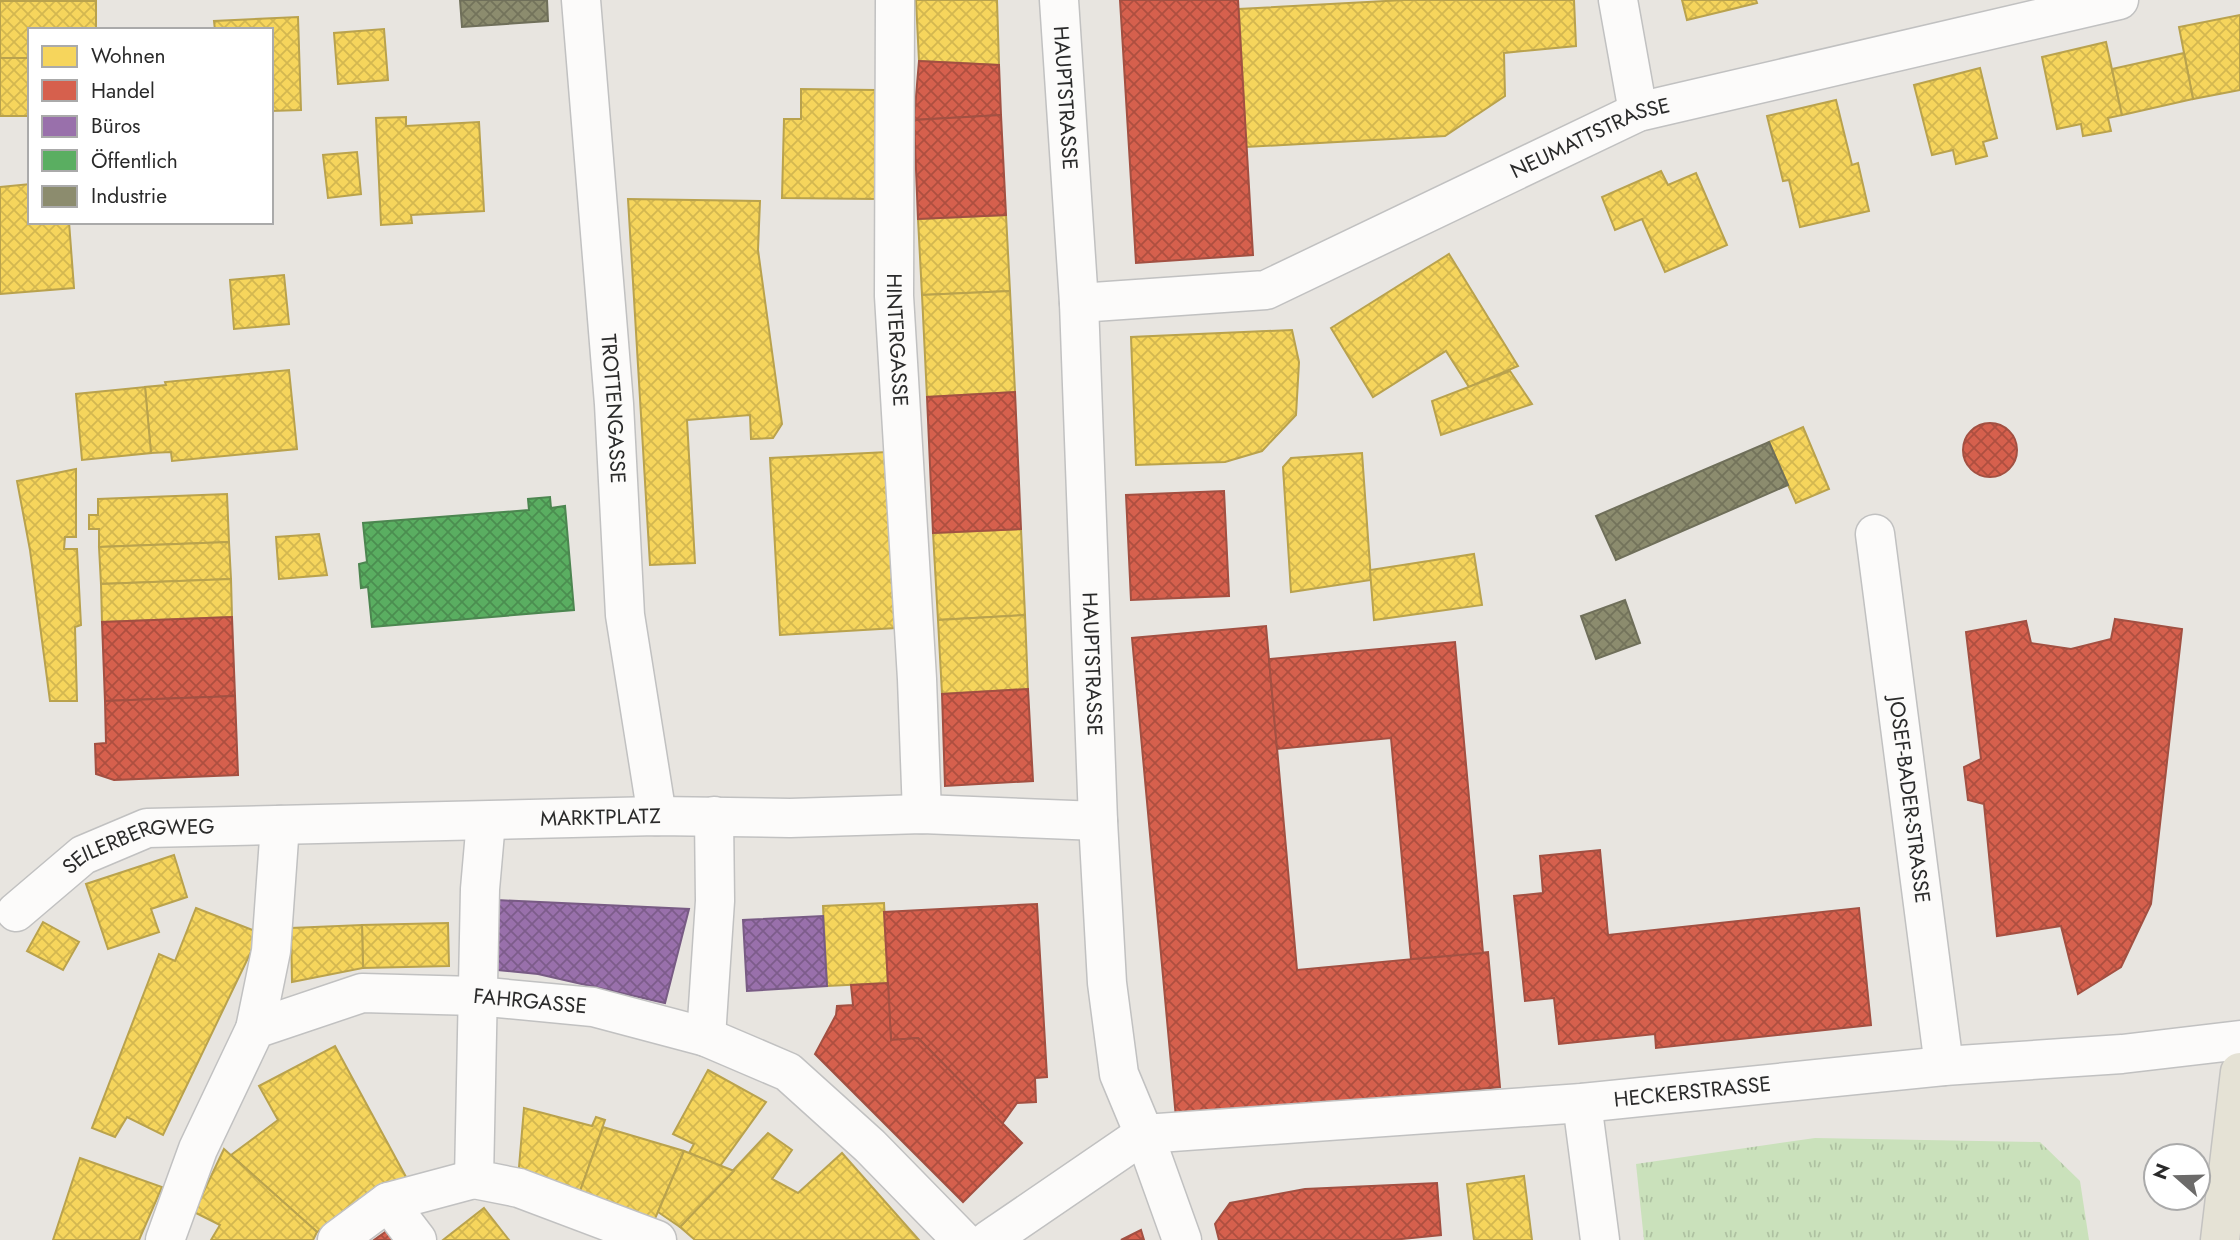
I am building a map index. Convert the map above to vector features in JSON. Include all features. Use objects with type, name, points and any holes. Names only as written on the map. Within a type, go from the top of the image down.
[{"type":"main road","points":[[2220,1240],[2240,1072]]},
{"type":"street","name":"TROTTENGASSE","points":[[581,0],[614,404],[625,615],[657,816]]},
{"type":"street","name":"HINTERGASSE","points":[[895,0],[894,296],[917,678],[922,814]]},
{"type":"street","name":"HAUPTSTRASSE","points":[[1059,0],[1079,303],[1098,821],[1107,984],[1119,1074],[1182,1240]]},
{"type":"street","points":[[1618,0],[1638,112]]},
{"type":"street","name":"NEUMATTSTRASSE","points":[[1079,303],[1266,290],[1638,112],[2119,0]]},
{"type":"street","name":"JOSEF-BADER-STRASSE","points":[[1875,534],[1944,1066]]},
{"type":"street","name":"MARKTPLATZ","points":[[280,825],[657,816],[789,818],[922,814],[1098,821]]},
{"type":"street","points":[[706,1037],[715,901],[714,816]]},
{"type":"street","points":[[474,1179],[476,996],[480,889],[486,821]]},
{"type":"street","points":[[164,1240],[198,1149],[255,1029],[271,951],[280,825]]},
{"type":"street","name":"SEILERBERGWEG","points":[[16,912],[83,855],[147,828],[280,825]]},
{"type":"street","name":"FAHRGASSE","points":[[255,1029],[362,993],[476,996],[593,1007],[706,1037],[788,1072],[870,1146],[961,1240]]},
{"type":"street","name":"HECKERSTRASSE","points":[[1144,1135],[1583,1103],[1944,1066],[2122,1054],[2240,1040]]},
{"type":"street","points":[[1583,1103],[1600,1240]]},
{"type":"street","points":[[989,1240],[1144,1135]]},
{"type":"street","points":[[337,1240],[388,1202],[474,1179],[519,1188],[657,1240]]},
{"type":"street","points":[[388,1202],[417,1240]]},
{"type":"green space","points":[[1815,1138],[2040,1142],[2080,1181],[2089,1240],[1644,1240],[1636,1164]]},
{"type":"building: Wohnen","points":[[916,0],[997,0],[999,65],[919,61]]},
{"type":"building: Wohnen","points":[[1404,0],[1574,0],[1576,46],[1504,53],[1505,96],[1445,136],[1246,147],[1239,9]]},
{"type":"building: Wohnen","points":[[1682,0],[1756,0],[1757,3],[1687,20]]},
{"type":"building: Wohnen","points":[[0,1],[96,1],[96,28],[28,28],[28,58],[0,58]]},
{"type":"building: Wohnen","points":[[2240,15],[2240,90],[2193,99],[2179,27]]},
{"type":"building: Wohnen","points":[[298,17],[301,110],[273,111],[273,28],[215,28],[214,21]]},
{"type":"building: Wohnen","points":[[384,29],[388,80],[338,84],[334,33]]},
{"type":"building: Wohnen","points":[[2106,42],[2122,115],[2108,118],[2111,131],[2083,136],[2081,124],[2057,129],[2042,57]]},
{"type":"building: Wohnen","points":[[2184,53],[2193,99],[2122,115],[2112,69]]},
{"type":"building: Wohnen","points":[[0,58],[28,58],[28,116],[0,116]]},
{"type":"building: Wohnen","points":[[1980,68],[1997,138],[1983,142],[1987,156],[1956,164],[1953,150],[1932,155],[1914,85]]},
{"type":"building: Wohnen","points":[[801,89],[875,90],[875,199],[782,198],[784,119],[801,119]]},
{"type":"building: Wohnen","points":[[1836,100],[1852,165],[1858,163],[1869,211],[1800,227],[1789,180],[1783,181],[1767,116]]},
{"type":"building: Wohnen","points":[[406,117],[406,126],[479,122],[484,211],[411,215],[412,223],[381,225],[376,118]]},
{"type":"building: Wohnen","points":[[357,152],[361,194],[328,198],[323,155]]},
{"type":"building: Wohnen","points":[[1661,171],[1668,185],[1696,173],[1727,245],[1665,272],[1642,219],[1615,230],[1602,197]]},
{"type":"building: Wohnen","points":[[28,184],[28,224],[69,224],[74,288],[0,294],[0,187]]},
{"type":"building: Wohnen","points":[[628,199],[760,201],[758,250],[782,424],[773,438],[751,439],[750,415],[687,420],[695,563],[650,565]]},
{"type":"building: Wohnen","points":[[1006,215],[1010,291],[922,295],[918,219]]},
{"type":"building: Wohnen","points":[[1449,254],[1518,366],[1469,387],[1446,351],[1373,397],[1331,328]]},
{"type":"building: Wohnen","points":[[284,275],[289,324],[234,329],[230,280]]},
{"type":"building: Wohnen","points":[[1010,291],[1015,392],[927,397],[922,295]]},
{"type":"building: Wohnen","points":[[1292,330],[1299,362],[1296,415],[1262,451],[1225,462],[1136,465],[1131,337]]},
{"type":"building: Wohnen","points":[[289,370],[297,449],[172,461],[171,452],[151,453],[145,387],[166,385],[165,382]]},
{"type":"building: Wohnen","points":[[1510,371],[1532,404],[1441,435],[1432,401]]},
{"type":"building: Wohnen","points":[[145,387],[151,453],[82,460],[76,394]]},
{"type":"building: Wohnen","points":[[1803,427],[1829,489],[1796,503],[1769,442]]},
{"type":"building: Wohnen","points":[[887,452],[896,628],[780,635],[770,458]]},
{"type":"building: Wohnen","points":[[1362,453],[1371,580],[1291,592],[1283,467],[1291,458]]},
{"type":"building: Wohnen","points":[[76,469],[76,537],[65,537],[64,549],[77,549],[81,625],[75,627],[77,701],[50,701],[30,550],[17,481]]},
{"type":"building: Wohnen","points":[[227,494],[229,542],[99,547],[99,529],[89,529],[89,515],[98,515],[98,499]]},
{"type":"building: Wohnen","points":[[1021,529],[1025,615],[938,620],[933,533]]},
{"type":"building: Wohnen","points":[[319,534],[327,575],[279,579],[276,537]]},
{"type":"building: Wohnen","points":[[229,542],[231,579],[101,584],[99,547]]},
{"type":"building: Wohnen","points":[[1474,554],[1482,605],[1374,620],[1370,570]]},
{"type":"building: Wohnen","points":[[231,579],[232,617],[102,622],[101,584]]},
{"type":"building: Wohnen","points":[[1025,615],[1028,689],[942,694],[938,620]]},
{"type":"building: Wohnen","points":[[174,855],[187,897],[151,909],[159,932],[108,949],[86,884]]},
{"type":"building: Wohnen","points":[[884,903],[888,983],[827,986],[823,906]]},
{"type":"building: Wohnen","points":[[196,908],[260,933],[163,1135],[127,1117],[115,1137],[92,1128],[159,954],[175,961]]},
{"type":"building: Wohnen","points":[[43,922],[79,942],[63,970],[27,951]]},
{"type":"building: Wohnen","points":[[448,923],[449,966],[363,968],[362,925]]},
{"type":"building: Wohnen","points":[[362,925],[363,968],[292,982],[291,928]]},
{"type":"building: Wohnen","points":[[335,1046],[406,1177],[317,1232],[231,1155],[278,1120],[259,1086]]},
{"type":"building: Wohnen","points":[[708,1070],[766,1102],[720,1166],[689,1153],[694,1144],[673,1134]]},
{"type":"building: Wohnen","points":[[524,1108],[592,1126],[596,1117],[605,1120],[578,1197],[518,1179]]},
{"type":"building: Wohnen","points":[[603,1127],[684,1151],[654,1221],[578,1197]]},
{"type":"building: Wohnen","points":[[768,1133],[792,1150],[772,1179],[798,1193],[842,1153],[919,1240],[695,1240],[680,1227]]},
{"type":"building: Wohnen","points":[[224,1149],[317,1232],[313,1240],[211,1240],[220,1225],[194,1212]]},
{"type":"building: Wohnen","points":[[684,1151],[734,1171],[680,1227],[658,1212]]},
{"type":"building: Wohnen","points":[[80,1158],[162,1187],[139,1240],[53,1240]]},
{"type":"building: Wohnen","points":[[1524,1176],[1532,1240],[1474,1240],[1467,1184]]},
{"type":"building: Wohnen","points":[[484,1208],[509,1240],[443,1240]]},
{"type":"building: Handel","points":[[1120,0],[1238,0],[1253,255],[1136,263]]},
{"type":"building: Handel","points":[[919,61],[999,65],[1001,115],[914,120]]},
{"type":"building: Handel","points":[[1001,115],[1006,215],[918,219],[914,120]]},
{"type":"building: Handel","points":[[1015,392],[1021,529],[933,533],[927,397]]},
{"type":"building: Handel","points":[[1990,423],[2009,431],[2017,450],[2009,469],[1990,477],[1971,469],[1963,450],[1971,431]]},
{"type":"building: Handel","points":[[1224,491],[1229,596],[1131,600],[1126,495]]},
{"type":"building: Handel","points":[[232,617],[235,696],[105,701],[102,622]]},
{"type":"building: Handel","points":[[2115,619],[2182,629],[2151,904],[2121,967],[2078,994],[2061,926],[1997,936],[1984,804],[1968,800],[1964,767],[1981,759],[1966,632],[2026,621],[2031,643],[2071,649],[2111,639]]},
{"type":"building: Handel","points":[[1266,626],[1297,970],[1488,952],[1500,1087],[1176,1118],[1132,638]]},
{"type":"building: Handel","points":[[1455,642],[1483,953],[1411,959],[1391,738],[1277,749],[1269,659]]},
{"type":"building: Handel","points":[[1028,689],[1033,781],[945,786],[942,694]]},
{"type":"building: Handel","points":[[235,696],[238,775],[114,780],[96,774],[95,744],[106,743],[105,701]]},
{"type":"building: Handel","points":[[1600,850],[1608,935],[1859,908],[1871,1025],[1656,1048],[1655,1034],[1559,1044],[1554,998],[1525,1001],[1514,896],[1543,893],[1540,856]]},
{"type":"building: Handel","points":[[1037,904],[1047,1077],[1035,1078],[1036,1102],[1017,1103],[1002,1124],[918,1038],[891,1040],[884,912]]},
{"type":"building: Handel","points":[[888,983],[891,1040],[918,1038],[1022,1143],[963,1202],[815,1054],[836,1015],[837,1006],[853,1005],[851,985]]},
{"type":"building: Handel","points":[[1437,1183],[1441,1235],[1392,1240],[1219,1240],[1215,1224],[1230,1203],[1305,1189]]},
{"type":"building: Handel","points":[[391,1228],[399,1240],[374,1240]]},
{"type":"building: Handel","points":[[1141,1230],[1144,1240],[1121,1240]]},
{"type":"building: Büros","points":[[496,900],[689,909],[665,1003],[538,974],[488,969]]},
{"type":"building: Büros","points":[[823,916],[827,986],[747,991],[743,920]]},
{"type":"building: Öffentlich","points":[[550,497],[551,508],[565,506],[574,610],[372,627],[368,587],[361,588],[359,564],[367,562],[363,523],[529,510],[528,499]]},
{"type":"building: Industrie","points":[[460,0],[547,0],[548,21],[462,27]]},
{"type":"building: Industrie","points":[[1769,442],[1788,485],[1616,560],[1596,516]]},
{"type":"building: Industrie","points":[[1625,600],[1640,643],[1596,659],[1581,616]]}]
